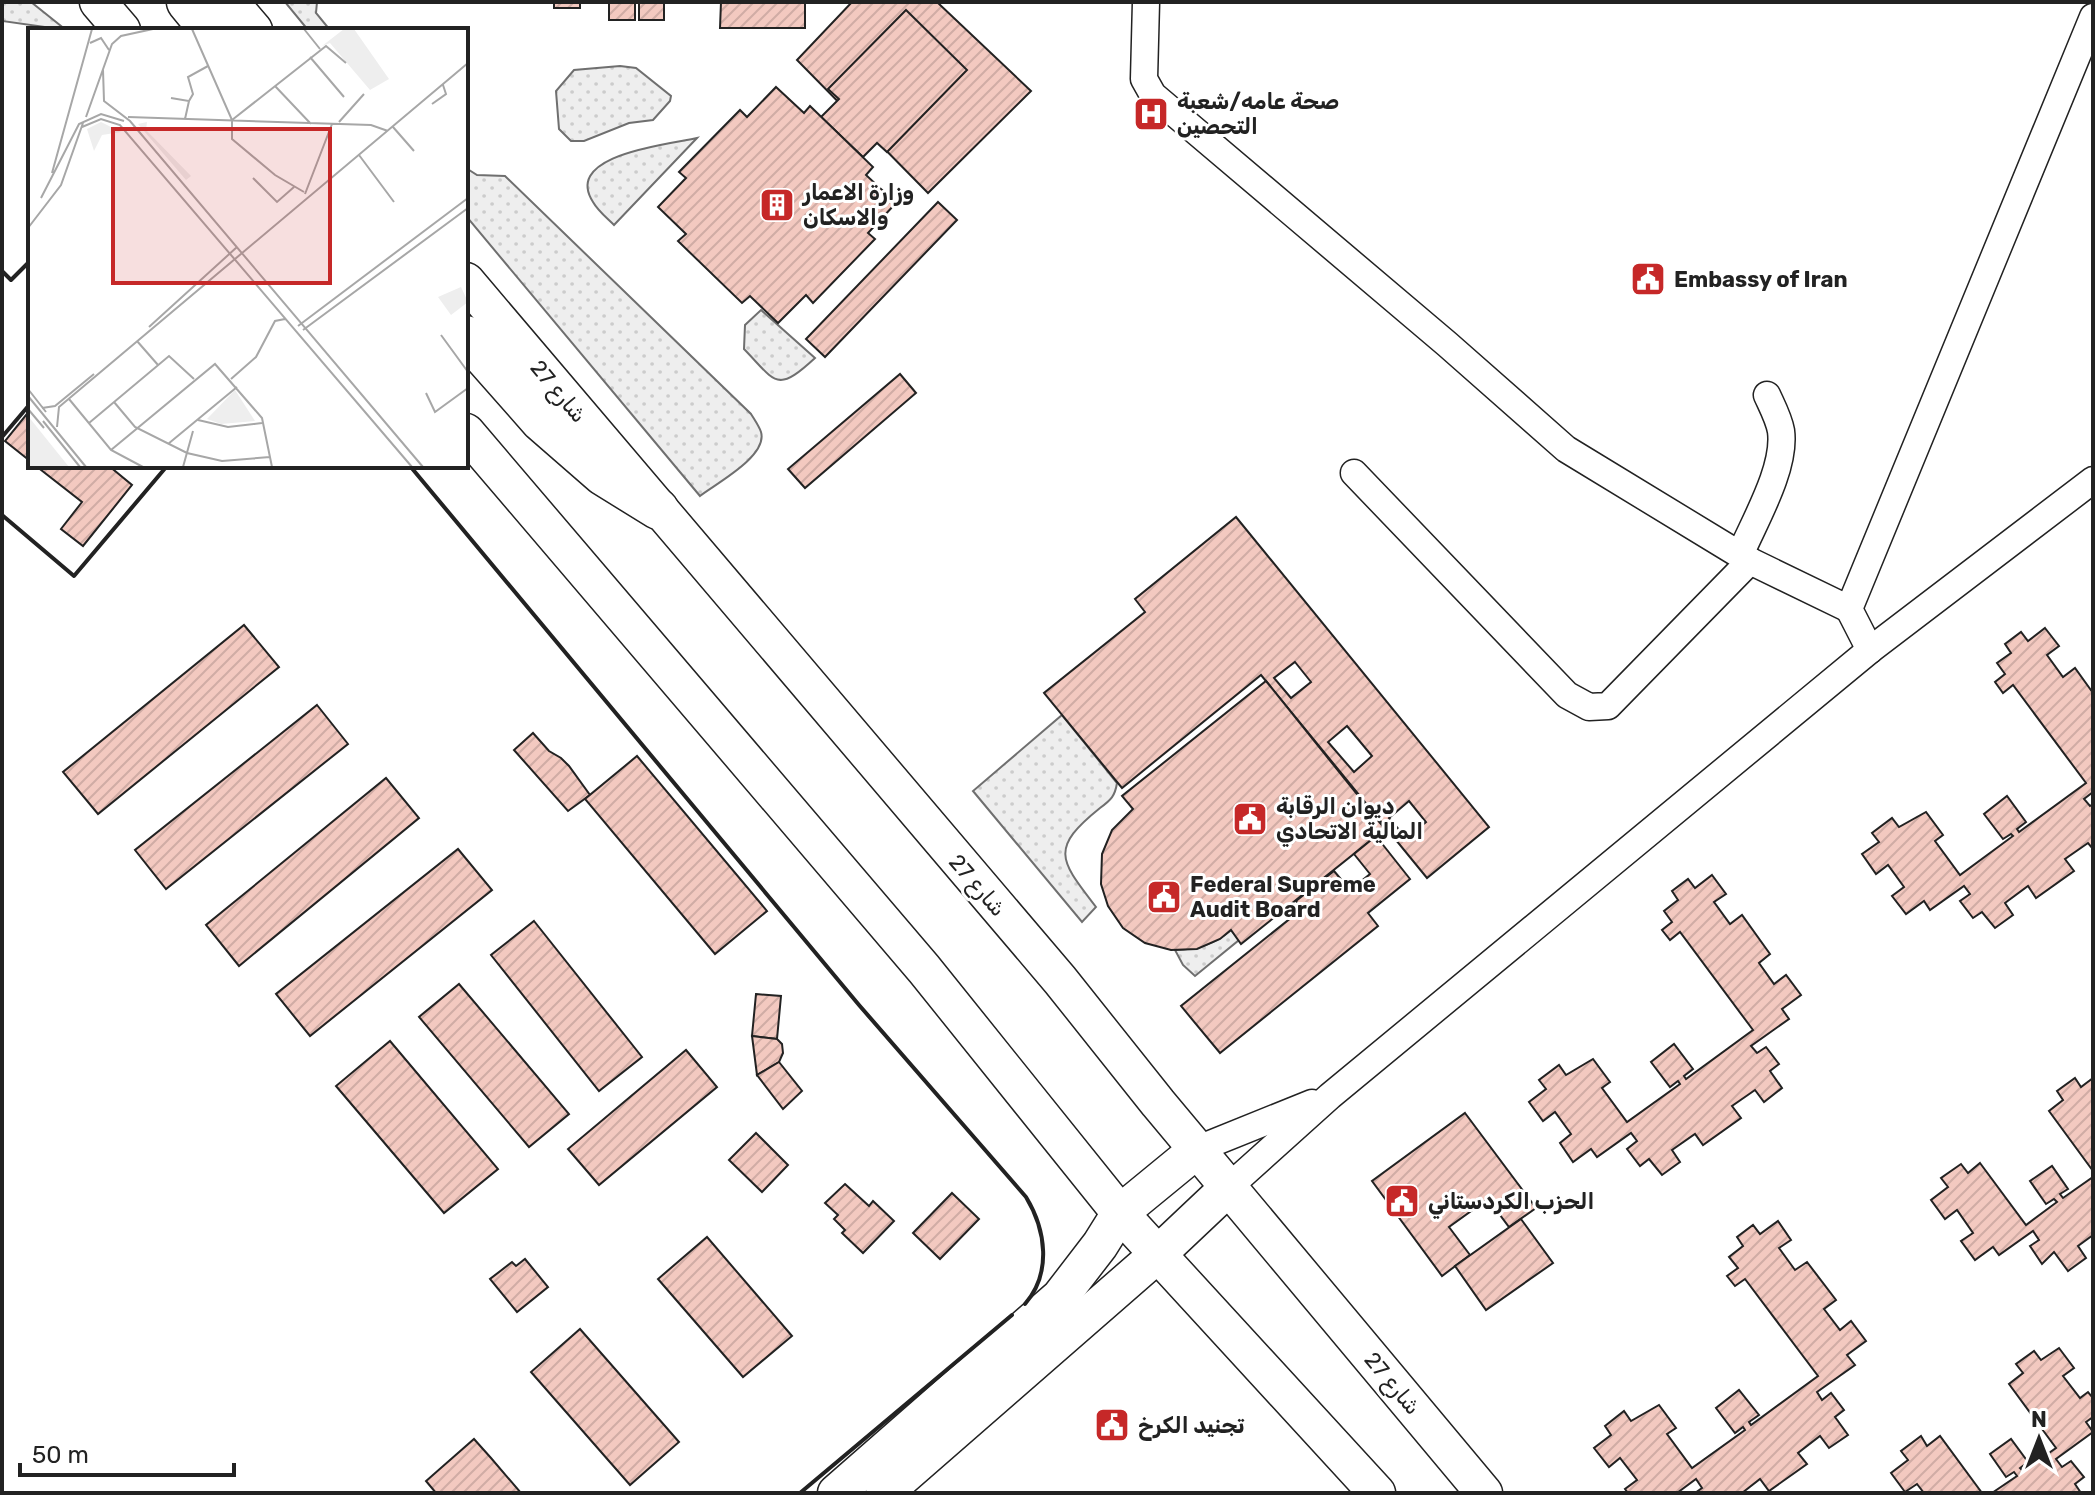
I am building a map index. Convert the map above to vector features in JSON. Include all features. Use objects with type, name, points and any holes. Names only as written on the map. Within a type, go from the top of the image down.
[{"type":"main road","points":[[98,2],[120,28]]},
{"type":"main road","points":[[187,2],[208,28]]},
{"type":"main road","points":[[230,2],[252,28]]},
{"type":"main road","name":"شارع 27","points":[[468,283],[1060,980],[1484,1493]]},
{"type":"main road","points":[[468,338],[541,421],[603,475],[658,509]]},
{"type":"main road","points":[[468,434],[924,969],[1120,1213],[1377,1493]]},
{"type":"main road","points":[[836,1493],[1060,1297],[1120,1213],[1198,1149]]},
{"type":"main road","points":[[884,1493],[1158,1254],[1230,1186]]},
{"type":"street","points":[[1146,2],[1144,79],[1153,95],[1566,449],[1745,558],[1849,609],[1870,650]]},
{"type":"street","points":[[1849,609],[2093,17]]},
{"type":"street","points":[[1354,473],[1567,695],[1589,707],[1608,706],[1745,558],[1782,448],[1780,427],[1767,395]]},
{"type":"street","points":[[1230,1186],[1330,1096],[1870,650],[2093,480]]},
{"type":"street","points":[[1198,1149],[1330,1096]]},
{"type":"shaded area","points":[[2,2],[31,2],[64,28],[52,28],[2,21]]},
{"type":"shaded area","points":[[285,2],[317,2],[316,13],[328,28],[306,28]]},
{"type":"shaded area","points":[[620,66],[636,68],[671,96],[670,101],[653,120],[629,123],[584,141],[571,141],[559,129],[556,91],[574,70]]},
{"type":"shaded area","points":[[697,138],[614,225],[593,202],[588,186],[593,173],[605,162],[644,148]]},
{"type":"shaded area","points":[[468,169],[477,175],[505,176],[751,414],[761,432],[757,450],[729,476],[700,496],[468,218]]},
{"type":"shaded area","points":[[761,310],[815,358],[784,380],[770,376],[744,349],[745,325]]},
{"type":"shaded area","points":[[1062,715],[1117,783],[1112,797],[1084,822],[1067,845],[1065,855],[1068,866],[1096,907],[1082,922],[973,791]]},
{"type":"shaded area","points":[[1231,930],[1239,940],[1195,976],[1183,965],[1175,950],[1205,945]]},
{"type":"building","points":[[554,2],[580,2],[580,8],[554,8]]},
{"type":"building","points":[[609,2],[635,2],[635,20],[609,20]]},
{"type":"building","points":[[639,2],[664,2],[664,20],[639,20]]},
{"type":"building","points":[[721,2],[805,2],[805,28],[720,28]]},
{"type":"building","points":[[852,2],[937,2],[1031,91],[928,193],[797,60]]},
{"type":"building","points":[[906,10],[967,70],[887,152],[877,143],[863,157],[821,117],[839,99],[828,89]]},
{"type":"building","name":"وزارة الاعمار والاسكان","points":[[776,87],[804,113],[810,106],[873,167],[866,175],[896,203],[868,233],[875,239],[813,303],[806,295],[778,323],[750,296],[742,303],[678,241],[686,234],[658,207],[686,178],[679,172],[740,110],[747,117]]},
{"type":"building","points":[[938,202],[957,220],[825,357],[806,339]]},
{"type":"building","points":[[900,374],[916,393],[805,488],[788,469]]},
{"type":"building","points":[[28,412],[28,459],[5,441]]},
{"type":"building","points":[[39,468],[111,468],[132,485],[83,546],[61,529],[82,502]]},
{"type":"building","points":[[1236,517],[1489,827],[1427,878],[1261,675],[1122,788],[1044,693],[1145,612],[1135,599]],"holes":[[[1295,662],[1311,682],[1291,698],[1274,678]],[[1347,726],[1372,756],[1354,772],[1328,742]],[[1409,801],[1426,822],[1406,838],[1389,818]]]},
{"type":"building","points":[[244,625],[279,667],[98,814],[63,772]]},
{"type":"building","points":[[2045,628],[2059,646],[2047,655],[2063,677],[2075,668],[2093,693],[2093,792],[2084,799],[2090,806],[2093,804],[2093,849],[2088,843],[2065,859],[2074,871],[2036,898],[2028,886],[2005,903],[2013,915],[1995,928],[1982,912],[1973,918],[1960,901],[1970,894],[1964,886],[1930,910],[1924,901],[1906,914],[1892,896],[1904,887],[1888,865],[1876,874],[1862,854],[1879,842],[1872,833],[1892,818],[1899,827],[1926,812],[1943,835],[1935,841],[1960,875],[2013,836],[2011,834],[2003,839],[1984,814],[2007,796],[2026,822],[2017,829],[2019,832],[2086,783],[2013,685],[2003,693],[1995,682],[2005,674],[1997,663],[2011,653],[2005,644],[2021,632],[2028,641]]},
{"type":"building","name":"ديوان الرقابة المالية الاتحادي","points":[[1266,681],[1385,829],[1241,944],[1231,930],[1220,939],[1197,949],[1171,950],[1145,943],[1123,928],[1108,906],[1101,884],[1102,854],[1112,830],[1133,809],[1122,796]]},
{"type":"building","points":[[317,705],[348,744],[166,889],[135,850]]},
{"type":"building","points":[[533,733],[549,751],[569,766],[590,795],[568,811],[514,750]]},
{"type":"building","points":[[637,756],[767,911],[715,954],[585,799]]},
{"type":"building","points":[[386,778],[419,818],[239,966],[206,925]]},
{"type":"building","points":[[1376,836],[1410,879],[1368,913],[1378,926],[1220,1053],[1181,1006],[1302,909],[1296,901],[1334,871],[1350,890],[1370,874],[1354,854]]},
{"type":"building","points":[[458,849],[492,890],[310,1036],[276,994]]},
{"type":"building","points":[[1712,875],[1726,894],[1714,902],[1730,924],[1742,915],[1770,954],[1759,963],[1774,984],[1786,975],[1801,995],[1782,1009],[1789,1019],[1751,1046],[1757,1053],[1766,1047],[1779,1064],[1770,1071],[1782,1088],[1764,1102],[1755,1090],[1732,1106],[1741,1118],[1703,1145],[1695,1134],[1672,1150],[1680,1162],[1662,1175],[1649,1159],[1640,1166],[1627,1149],[1637,1141],[1631,1133],[1597,1157],[1591,1149],[1573,1162],[1560,1143],[1571,1134],[1555,1112],[1543,1121],[1529,1102],[1546,1089],[1539,1080],[1559,1065],[1566,1075],[1593,1059],[1610,1082],[1602,1088],[1627,1122],[1680,1084],[1678,1081],[1670,1087],[1651,1062],[1674,1044],[1693,1069],[1684,1076],[1686,1079],[1753,1030],[1680,932],[1670,940],[1662,930],[1672,922],[1664,911],[1678,900],[1672,891],[1688,879],[1695,888]]},
{"type":"building","points":[[534,921],[642,1057],[599,1091],[491,955]]},
{"type":"building","points":[[459,984],[569,1114],[529,1147],[419,1017]]},
{"type":"building","points":[[756,994],[781,996],[777,1039],[752,1036]]},
{"type":"building","points":[[752,1036],[777,1039],[782,1044],[783,1053],[779,1062],[757,1075]]},
{"type":"building","points":[[390,1041],[498,1169],[444,1213],[336,1086]]},
{"type":"building","points":[[686,1050],[717,1087],[599,1185],[568,1149]]},
{"type":"building","points":[[779,1062],[802,1091],[783,1109],[757,1075]]},
{"type":"building","points":[[2075,1078],[2081,1087],[2093,1078],[2093,1171],[2049,1111],[2063,1100],[2057,1091]]},
{"type":"building","points":[[1465,1113],[1536,1208],[1509,1227],[1488,1199],[1449,1227],[1470,1255],[1442,1276],[1372,1181]]},
{"type":"building","points":[[756,1133],[788,1165],[762,1192],[729,1160]]},
{"type":"building","points":[[1980,1163],[2026,1225],[2057,1202],[2054,1199],[2046,1204],[2030,1181],[2052,1166],[2068,1189],[2060,1194],[2063,1198],[2093,1177],[2093,1235],[2078,1246],[2086,1258],[2068,1271],[2054,1252],[2042,1264],[2030,1246],[2039,1240],[2033,1231],[1999,1255],[1993,1247],[1975,1260],[1961,1241],[1973,1233],[1957,1210],[1945,1219],[1931,1200],[1948,1187],[1941,1178],[1961,1164],[1968,1173]]},
{"type":"building","points":[[845,1184],[869,1206],[873,1201],[894,1221],[863,1253],[842,1233],[845,1230],[834,1219],[838,1215],[825,1203]]},
{"type":"building","points":[[952,1193],[979,1219],[940,1259],[913,1233]]},
{"type":"building","points":[[1521,1219],[1553,1263],[1486,1310],[1455,1266]]},
{"type":"building","points":[[1778,1221],[1791,1240],[1779,1248],[1795,1270],[1807,1262],[1836,1300],[1824,1309],[1840,1330],[1851,1321],[1866,1341],[1847,1355],[1855,1365],[1817,1392],[1822,1400],[1831,1393],[1844,1410],[1835,1417],[1848,1435],[1829,1448],[1820,1436],[1798,1453],[1807,1464],[1769,1491],[1760,1479],[1742,1493],[1695,1493],[1702,1488],[1696,1479],[1677,1493],[1628,1493],[1625,1489],[1637,1480],[1620,1458],[1609,1467],[1594,1448],[1611,1435],[1605,1426],[1624,1411],[1631,1421],[1659,1405],[1676,1428],[1667,1434],[1692,1468],[1745,1430],[1743,1427],[1735,1433],[1716,1408],[1739,1390],[1759,1415],[1749,1422],[1751,1425],[1818,1376],[1745,1279],[1735,1286],[1727,1276],[1738,1268],[1729,1257],[1743,1246],[1737,1237],[1753,1225],[1760,1234]]},
{"type":"building","points":[[707,1237],[792,1336],[743,1377],[658,1279]]},
{"type":"building","points":[[525,1259],[548,1287],[517,1312],[490,1279],[512,1262],[516,1266]]},
{"type":"building","points":[[580,1329],[679,1442],[630,1485],[531,1372]]},
{"type":"building","points":[[2059,1348],[2074,1368],[2063,1376],[2080,1398],[2088,1392],[2093,1398],[2093,1417],[2086,1422],[2093,1432],[2056,1459],[2062,1467],[2071,1461],[2084,1477],[2075,1484],[2081,1493],[1992,1493],[2017,1476],[2014,1472],[2006,1477],[1990,1454],[2011,1439],[2028,1462],[2020,1468],[2023,1471],[2056,1448],[2009,1384],[2023,1373],[2016,1364],[2034,1351],[2041,1360]]},
{"type":"building","points":[[1921,1436],[1927,1446],[1940,1436],[1982,1493],[1924,1493],[1917,1484],[1905,1492],[1891,1473],[1908,1460],[1901,1451]]},
{"type":"building","points":[[474,1439],[521,1493],[436,1493],[426,1481]]},
{"type":"wall","points":[[2,271],[11,280],[28,263]]},
{"type":"wall","points":[[2,437],[28,406]]},
{"type":"wall","points":[[2,515],[74,576],[165,468]]},
{"type":"wall","points":[[412,468],[859,1005],[1026,1197],[1038,1223],[1043,1251],[1039,1279],[1025,1304]]},
{"type":"wall","points":[[800,1493],[1012,1315]]},
{"type":"place","name":"صحة عامه/شعبة التحصين","points":[[1151,114]]},
{"type":"place","name":"وزارة الاعمار والاسكان","points":[[777,205]]},
{"type":"place","name":"Embassy of Iran","points":[[1648,279]]},
{"type":"place","name":"ديوان الرقابة المالية الاتحادي","points":[[1250,819]]},
{"type":"place","name":"Federal Supreme Audit Board","points":[[1164,897]]},
{"type":"place","name":"الحزب الكردستاني","points":[[1402,1201]]},
{"type":"place","name":"تجنيد الكرخ","points":[[1112,1425]]}]
